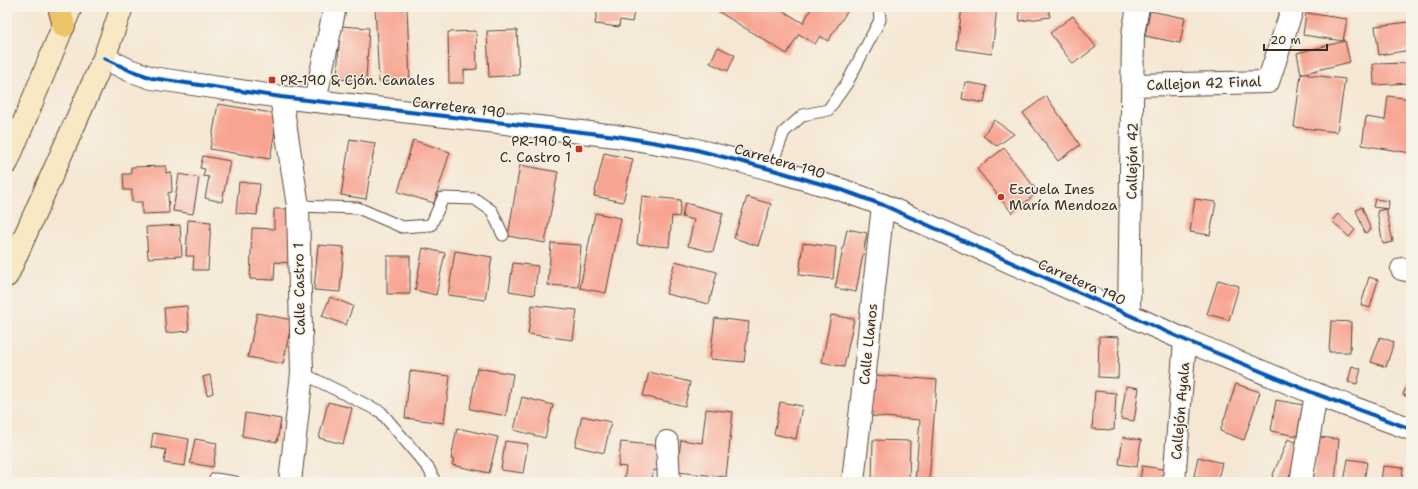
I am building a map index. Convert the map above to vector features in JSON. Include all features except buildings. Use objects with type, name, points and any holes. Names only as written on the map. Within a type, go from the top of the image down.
[{"type":"main road","points":[[7,276],[104,58],[122,7]]},
{"type":"main road","points":[[7,163],[65,13]]},
{"type":"street","points":[[315,101],[335,7]]},
{"type":"street","name":"Callejón 42","points":[[1129,315],[1133,34],[1138,7]]},
{"type":"street","name":"Callejon 42 Final","points":[[1133,85],[1268,82],[1293,7]]},
{"type":"street","name":"Carretera 190","points":[[104,58],[129,70],[152,78],[281,97],[616,136],[693,149],[770,169],[842,190],[882,205],[1186,340],[1316,394],[1411,429]]},
{"type":"street","name":"Calle Castro 1","points":[[281,97],[298,206],[302,373],[290,482]]},
{"type":"street","name":"Calle Llanos","points":[[852,482],[882,205]]},
{"type":"street","name":"Callejón Ayala","points":[[1174,482],[1186,340]]},
{"type":"street","points":[[1301,482],[1316,394]]},
{"type":"street","points":[[667,442],[669,482]]},
{"type":"lane","points":[[770,169],[784,132],[803,115],[828,110],[847,83],[880,20],[879,7]]},
{"type":"lane","points":[[298,206],[358,208],[402,227],[431,225],[443,198],[474,199],[492,211],[503,236]]},
{"type":"lane","points":[[302,373],[381,412],[429,469],[435,482]]},
{"type":"lane","points":[[215,479],[235,482]]},
{"type":"cycle path","points":[[104,58],[129,70],[152,78],[281,97],[616,136],[693,149],[770,169],[842,190],[883,205],[1185,340],[1316,394],[1411,429]]},
{"type":"place","name":"PR-190 & Cjón. Canales","points":[[272,80]]},
{"type":"place","name":"PR-190 & C. Castro 1","points":[[579,149]]},
{"type":"place","name":"Escuela Ines María Mendoza","points":[[1001,197]]}]
